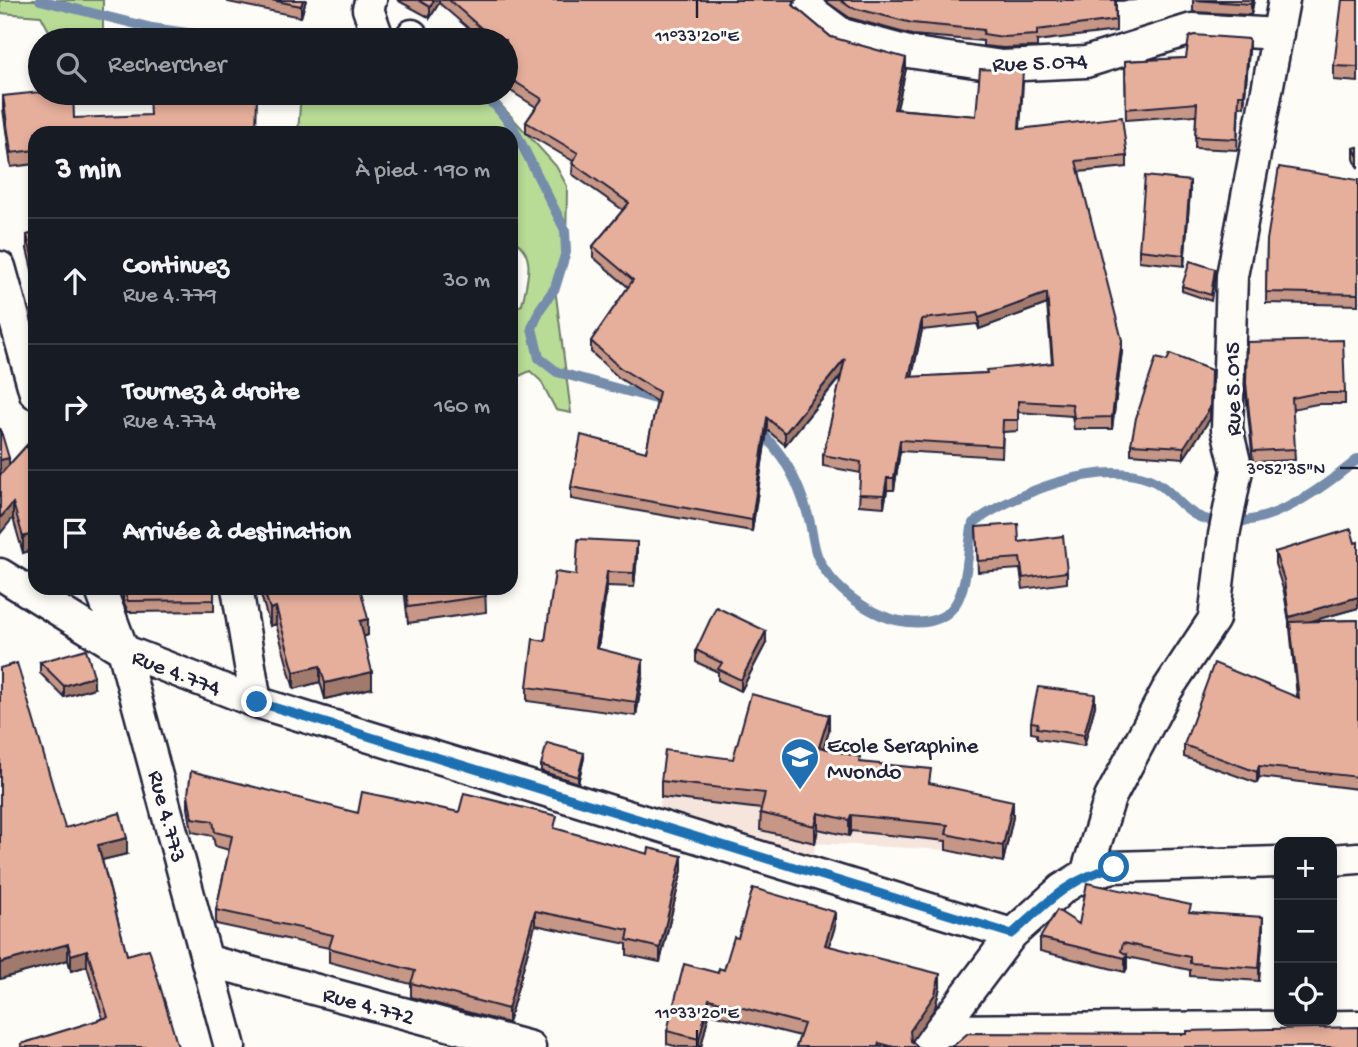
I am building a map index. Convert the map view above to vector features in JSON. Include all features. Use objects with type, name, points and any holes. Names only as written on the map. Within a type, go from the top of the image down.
[{"type":"street","points":[[371,0],[368,9],[375,28]]},
{"type":"street","name":"Rue 5.015","points":[[1086,874],[1110,798],[1167,690],[1214,619],[1224,535],[1237,470],[1227,429],[1232,276],[1284,0]]},
{"type":"street","name":"Rue 5.074","points":[[809,9],[842,34],[908,52],[1002,66],[1086,62],[1192,29],[1278,34]]},
{"type":"street","points":[[0,267],[28,368]]},
{"type":"street","name":"Rue 4.774","points":[[0,574],[28,591]]},
{"type":"street","name":"Rue 4.774","points":[[34,595],[123,650],[257,702],[1012,934]]},
{"type":"street","name":"Rue 4.773","points":[[103,595],[123,650],[209,961],[230,1047]]},
{"type":"street","points":[[238,595],[257,702]]},
{"type":"street","points":[[1337,860],[1358,858]]},
{"type":"street","points":[[933,1039],[1012,934],[1062,889],[1086,874],[1114,867],[1274,862]]},
{"type":"street","name":"Rue 4.772","points":[[209,961],[530,1047]]},
{"type":"street","points":[[933,1039],[1358,1026]]},
{"type":"shaded area","name":"Ecole Seraphine Mvondo","points":[[750,714],[776,717],[829,731],[817,771],[1013,817],[1003,862],[946,850],[815,843],[813,863],[658,819],[665,766],[721,773]]},
{"type":"green space","points":[[0,0],[103,0],[103,28],[48,28],[41,16],[0,13]]},
{"type":"green space","points":[[300,105],[501,105],[556,166],[567,186],[566,252],[555,288],[571,413],[556,410],[541,381],[530,371],[518,377],[518,306],[522,305],[528,277],[528,259],[518,244],[518,126],[299,126]]},
{"type":"building","points":[[271,0],[303,0],[301,6]]},
{"type":"building","points":[[418,0],[434,0],[430,7]]},
{"type":"building","points":[[449,0],[794,0],[793,5],[831,37],[906,58],[894,109],[976,116],[980,69],[1023,71],[1019,129],[1122,117],[1127,156],[1076,161],[1122,340],[1112,417],[1074,418],[1072,404],[1018,401],[1018,420],[1003,420],[1002,446],[900,440],[894,478],[887,478],[884,495],[859,494],[861,462],[823,455],[845,359],[785,433],[767,418],[752,520],[571,487],[581,435],[646,452],[659,392],[619,367],[591,341],[633,280],[593,246],[629,203],[572,163],[578,153],[526,122],[542,99],[518,84],[518,28],[481,28]],"holes":[[[1047,293],[1053,363],[986,370],[987,373],[909,377],[922,319],[977,313],[979,318]]]},
{"type":"building","points":[[840,0],[1115,0],[1116,20],[1037,30],[1037,35],[1003,37],[983,34],[984,30],[912,23],[850,7]]},
{"type":"building","points":[[1193,0],[1252,0],[1251,4]]},
{"type":"building","points":[[1342,0],[1358,0],[1358,67],[1334,66]]},
{"type":"building","points":[[1194,35],[1249,39],[1244,95],[1239,95],[1237,139],[1195,137],[1197,103],[1126,109],[1125,61],[1186,58],[1189,37]]},
{"type":"building","points":[[28,93],[28,105],[73,105],[74,118],[150,115],[149,105],[257,105],[256,126],[28,126],[28,151],[11,153],[3,96]]},
{"type":"building","points":[[1279,167],[1358,180],[1358,294],[1266,292],[1267,240]]},
{"type":"building","points":[[1145,176],[1190,181],[1184,255],[1139,250]]},
{"type":"building","points":[[1190,261],[1215,269],[1211,295],[1182,286]]},
{"type":"building","points":[[1343,340],[1345,393],[1317,393],[1292,398],[1295,449],[1253,451],[1246,383],[1247,342]]},
{"type":"building","points":[[1170,354],[1211,370],[1210,408],[1184,447],[1131,444],[1136,418],[1156,358],[1167,361]]},
{"type":"building","points":[[0,428],[9,458],[0,460]]},
{"type":"building","points":[[27,445],[28,535],[23,537],[13,503],[0,518],[0,475]]},
{"type":"building","points":[[1018,524],[1019,542],[1063,536],[1067,572],[1023,578],[1020,558],[978,561],[976,527]]},
{"type":"building","points":[[1351,529],[1355,543],[1358,542],[1358,597],[1289,617],[1284,580],[1275,552]]},
{"type":"building","points":[[578,539],[637,542],[634,573],[607,572],[596,648],[643,660],[636,702],[527,687],[533,639],[545,641],[555,572],[576,575]]},
{"type":"building","points":[[126,595],[214,595],[214,600],[128,601]]},
{"type":"building","points":[[265,595],[362,595],[368,619],[360,621],[372,672],[325,683],[320,666],[294,672],[276,607],[270,609]]},
{"type":"building","points":[[407,595],[486,595],[486,596],[408,607]]},
{"type":"building","points":[[716,607],[766,631],[741,680],[718,669],[722,663],[696,650]]},
{"type":"building","points":[[1358,620],[1358,777],[1259,766],[1257,772],[1184,745],[1214,663],[1299,698],[1290,622]]},
{"type":"building","points":[[86,649],[94,676],[64,686],[40,662]]},
{"type":"building","points":[[17,663],[65,828],[120,813],[127,838],[98,845],[127,955],[149,949],[178,1047],[22,1047],[21,1044],[108,1017],[87,950],[71,955],[68,944],[0,963],[0,668]]},
{"type":"building","points":[[1038,687],[1095,694],[1084,735],[1037,728],[1038,723],[1031,722]]},
{"type":"building","points":[[751,694],[829,715],[819,747],[860,757],[859,762],[931,769],[929,783],[1013,801],[1003,846],[946,834],[948,825],[851,815],[849,820],[818,813],[815,826],[760,813],[765,793],[661,781],[665,750],[733,759]]},
{"type":"building","points":[[547,743],[584,753],[578,777],[541,765]]},
{"type":"building","points":[[191,771],[358,813],[362,792],[459,812],[464,793],[557,816],[554,828],[648,854],[649,848],[682,856],[660,948],[627,940],[629,930],[535,911],[508,1009],[411,983],[415,971],[329,948],[333,935],[216,910],[232,836],[215,832],[213,821],[192,818],[188,794]]},
{"type":"building","points":[[1087,883],[1191,905],[1189,912],[1263,917],[1259,968],[1190,963],[1190,957],[1123,943],[1121,951],[1127,955],[1125,958],[1040,938],[1057,910],[1079,924]]},
{"type":"building","points":[[753,888],[835,912],[825,945],[940,974],[935,994],[910,1031],[911,1041],[918,1047],[894,1047],[879,1043],[878,1047],[796,1047],[804,1024],[709,999],[699,1039],[667,1031],[684,964],[718,973],[719,968],[724,970],[734,937],[738,938]]},
{"type":"building","points":[[1358,1027],[1358,1047],[952,1047],[968,1033],[1187,1034],[1187,1031]]},
{"type":"waterway","points":[[40,0],[152,28]]},
{"type":"waterway","points":[[495,105],[512,126]]},
{"type":"waterway","points":[[518,137],[565,230],[566,252],[555,288],[540,309],[532,328],[539,358],[557,372],[663,401]]},
{"type":"waterway","points":[[756,428],[775,447],[795,481],[809,519],[817,555],[832,579],[854,600],[867,608],[895,620],[908,622],[929,621],[944,616],[961,592],[973,523],[1033,491],[1082,476],[1128,474],[1157,483],[1197,516],[1226,522],[1246,521],[1267,516],[1307,497],[1358,459]]},
{"type":"place","name":"Ecole Seraphine Mvondo","points":[[800,791]]},
{"type":"route","points":[[257,702],[1012,934],[1062,889],[1086,874],[1114,867]]}]
